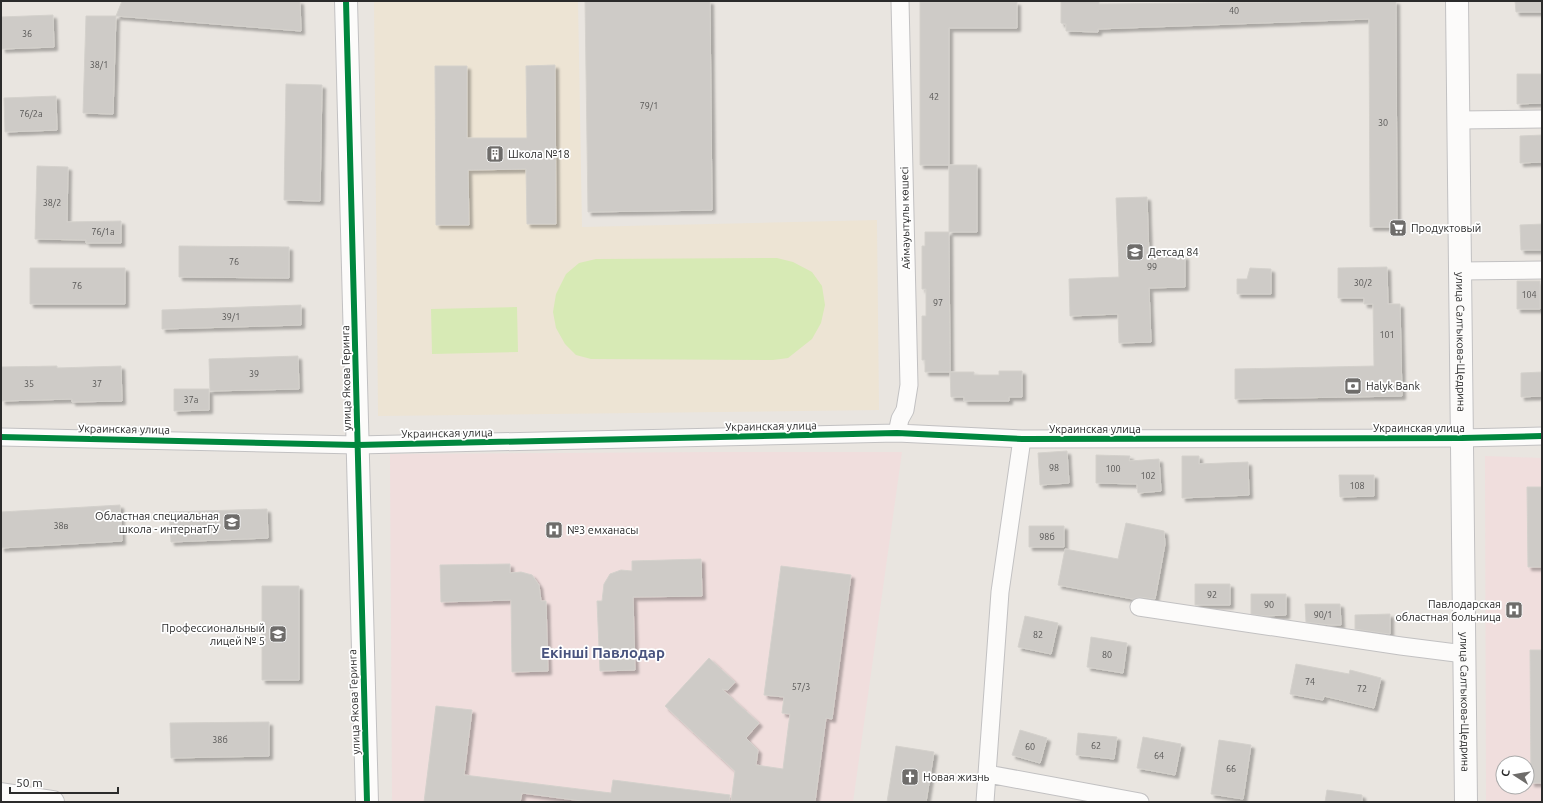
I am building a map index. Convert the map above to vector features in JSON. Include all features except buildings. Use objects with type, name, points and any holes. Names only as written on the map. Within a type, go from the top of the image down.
[{"type":"street","name":"улица Якова Геринга","points":[[346,1],[367,802]]},
{"type":"street","name":"Аймауытұлы көшесі","points":[[897,433],[900,419],[905,410],[909,385],[900,1]]},
{"type":"street","name":"улица Салтыкова-Щедрина","points":[[1457,1],[1466,802]]},
{"type":"street","points":[[1459,120],[1542,119]]},
{"type":"street","points":[[1460,271],[1542,270]]},
{"type":"street","name":"Украинская улица","points":[[1,437],[357,445],[897,433],[1022,439],[1462,438],[1542,436]]},
{"type":"street","points":[[985,802],[1000,592],[1022,439]]},
{"type":"street","points":[[1139,607],[1371,642],[1464,654]]},
{"type":"street","points":[[988,774],[1140,802]]},
{"type":"street","points":[[1,794],[53,802]]},
{"type":"shaded area","points":[[374,1],[578,1],[582,227],[877,220],[879,410],[378,416]]},
{"type":"shaded area","points":[[902,452],[853,802],[392,802],[390,454]]},
{"type":"shaded area","name":"Павлодарская областная больница","points":[[1485,456],[1542,458],[1542,802],[1486,802]]},
{"type":"green space","points":[[777,258],[793,262],[812,272],[822,286],[825,305],[821,323],[812,339],[788,358],[773,360],[591,359],[576,355],[565,344],[556,328],[553,312],[556,294],[566,274],[579,263],[596,259]]},
{"type":"green space","points":[[517,307],[518,352],[432,354],[431,309]]},
{"type":"cycle path","points":[[346,1],[367,802]]},
{"type":"cycle path","points":[[1,437],[357,445],[897,433],[1022,439],[1462,438],[1542,436]]},
{"type":"place","name":"Школа №18","points":[[495,154]]},
{"type":"place","name":"Продуктовый","points":[[1398,228]]},
{"type":"place","name":"Детсад 84","points":[[1135,252]]},
{"type":"place","name":"Halyk Bank","points":[[1353,386]]},
{"type":"place","name":"Областная специальная школа - интернатГУ","points":[[232,522]]},
{"type":"place","name":"№3 емханасы","points":[[554,530]]},
{"type":"place","name":"Павлодарская областная больница","points":[[1514,610]]},
{"type":"place","name":"Профессиональный лицей № 5","points":[[278,634]]},
{"type":"place","name":"Новая жизнь","points":[[910,777]]},
{"type":"district","name":"Екінші Павлодар","points":[[603,652]]}]
